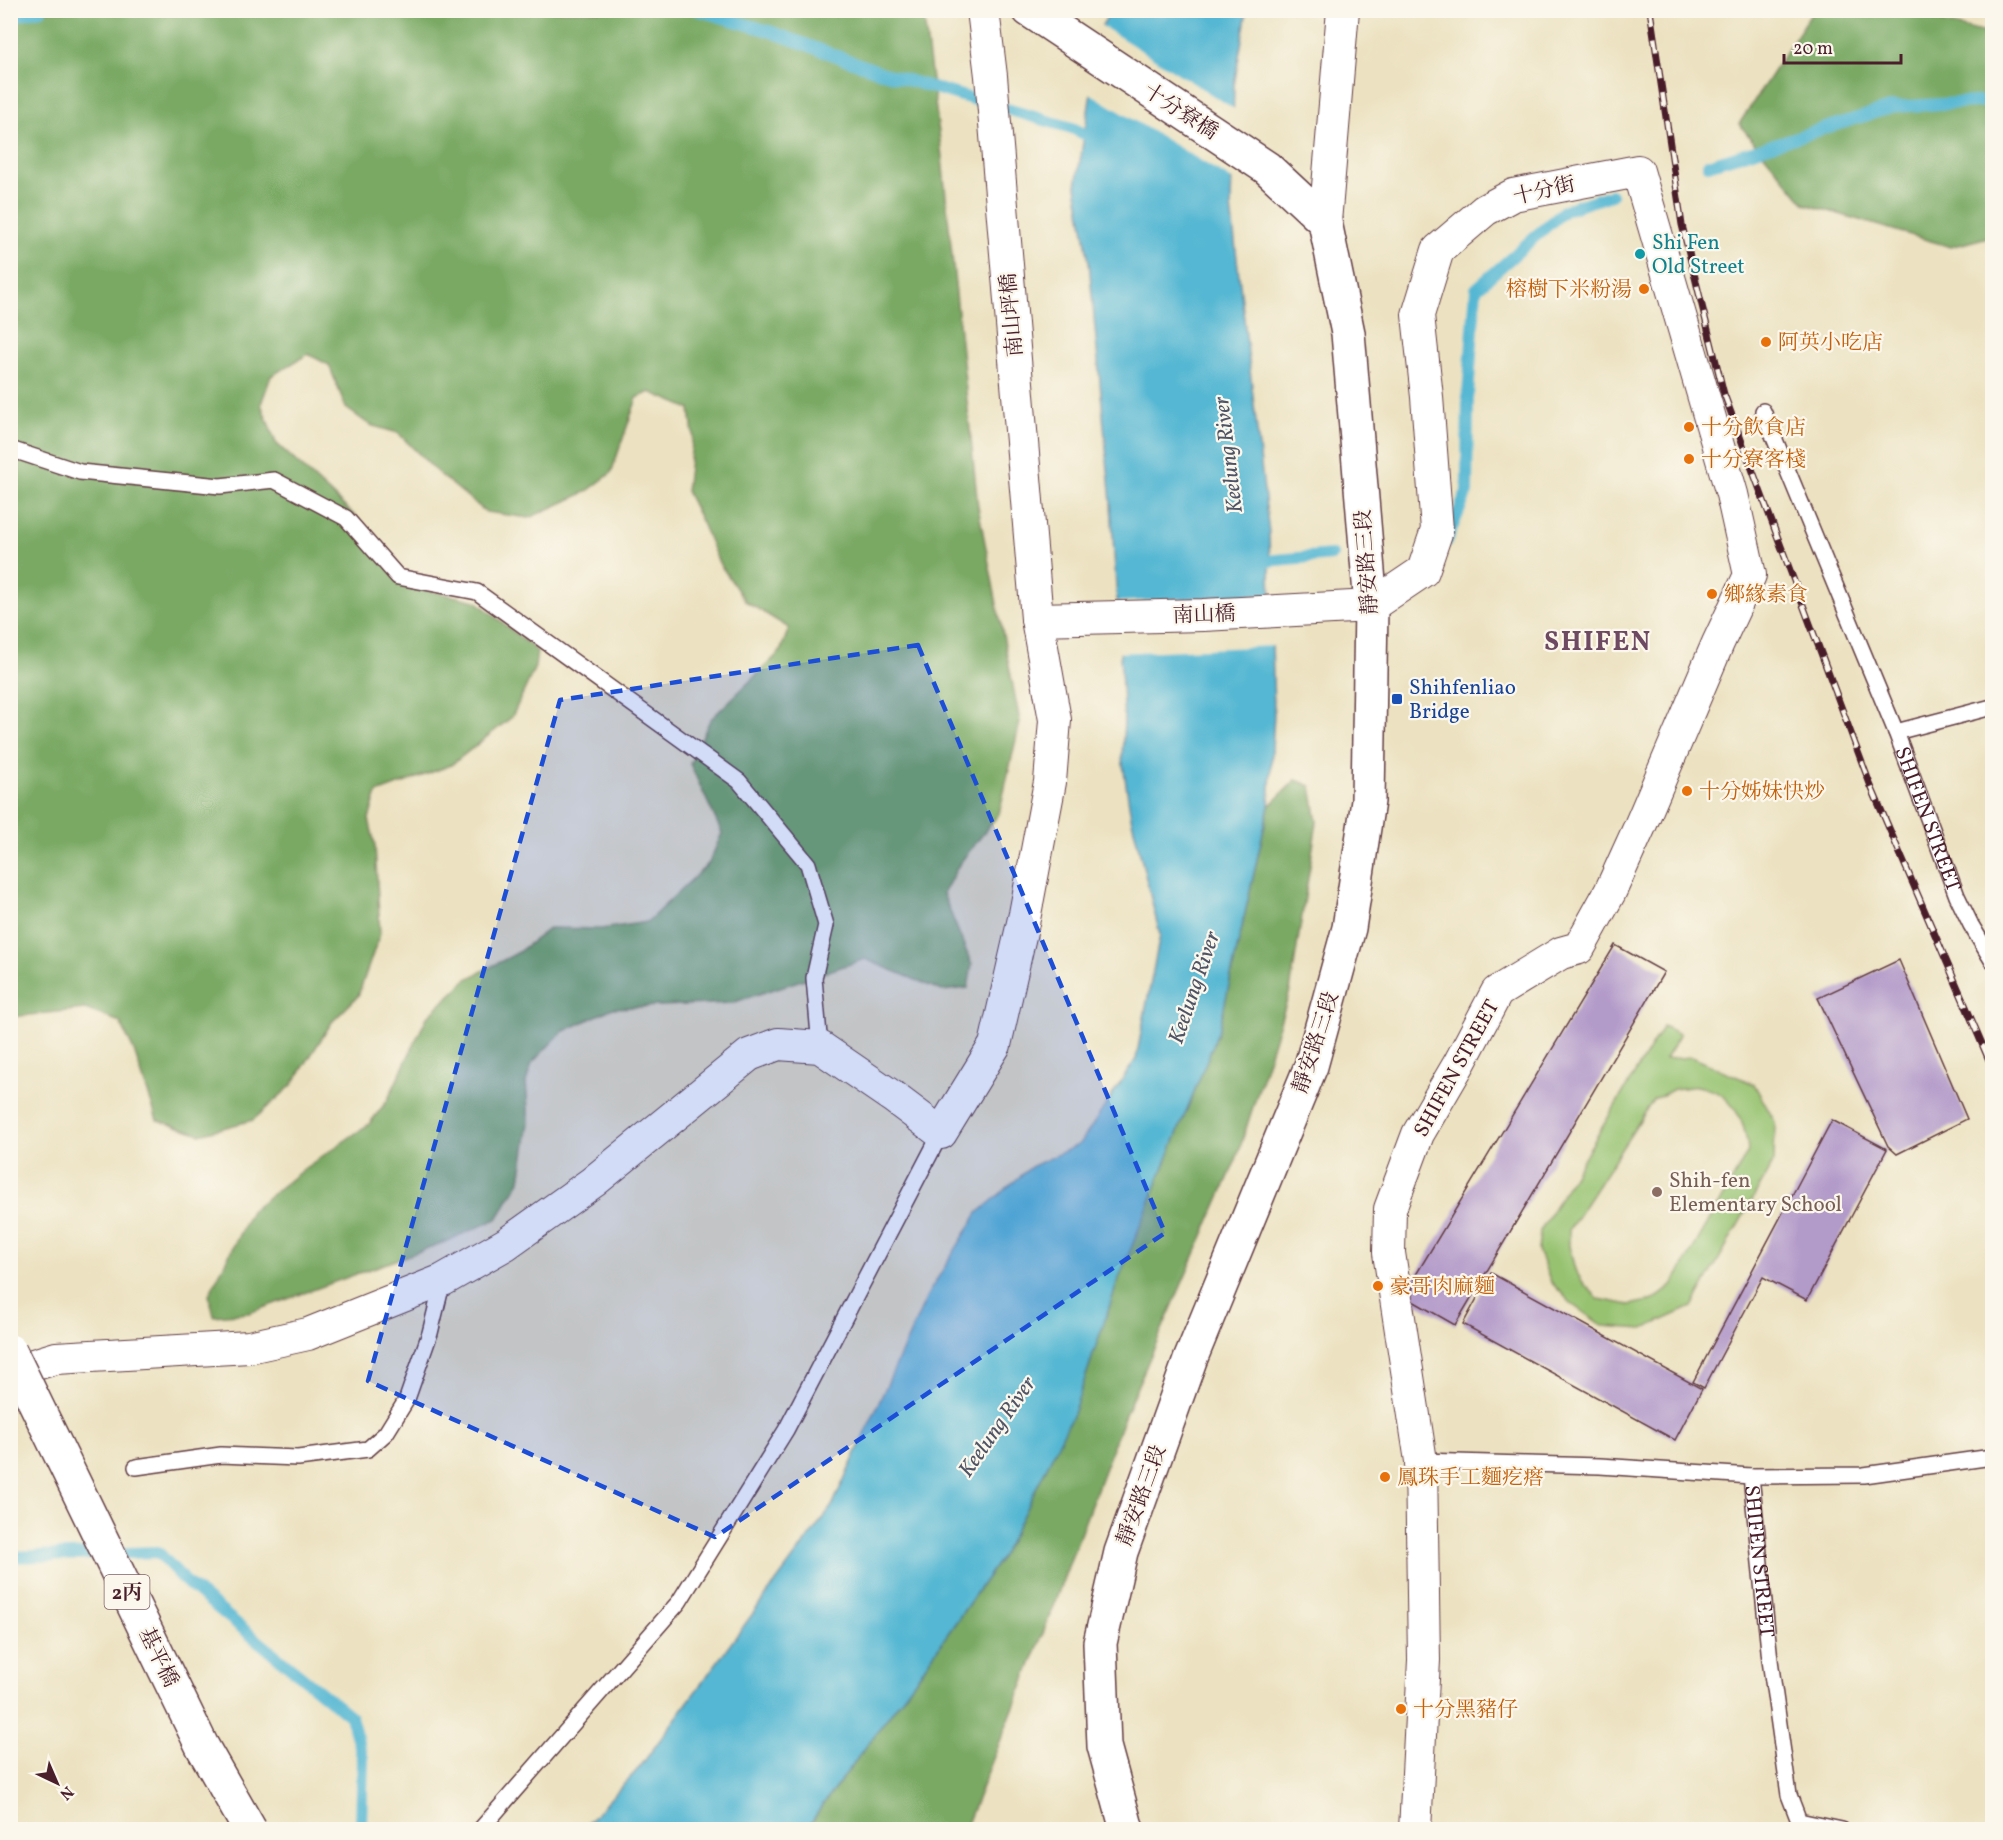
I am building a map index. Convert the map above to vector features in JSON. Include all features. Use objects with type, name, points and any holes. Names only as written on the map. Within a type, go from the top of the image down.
[{"type":"main road","name":"十分寮橋","points":[[1029,10],[1267,168],[1325,222]]},
{"type":"main road","name":"靜安路三段","points":[[1127,1830],[1104,1746],[1100,1643],[1120,1552],[1190,1360],[1311,1066],[1349,928],[1368,801],[1371,606],[1348,333],[1325,222]]},
{"type":"main road","name":"基平橋","points":[[10,1351],[202,1746],[250,1830]]},
{"type":"street","name":"南山坪橋","points":[[941,1133],[995,1045],[1025,914],[1050,782],[1055,720],[1037,619],[993,100],[983,10]]},
{"type":"street","points":[[1325,222],[1343,10]]},
{"type":"street","name":"十分街","points":[[1371,606],[1423,571],[1437,530],[1418,315],[1438,250],[1485,210],[1513,195],[1638,171],[1731,494],[1750,575],[1610,892],[1579,948],[1561,953],[1497,992],[1418,1134],[1390,1209],[1389,1252],[1421,1461]]},
{"type":"street","name":"南山橋","points":[[1037,619],[1203,615],[1371,606]]},
{"type":"street","points":[[10,1372],[56,1358],[249,1347],[308,1334],[444,1280],[506,1244],[592,1182],[749,1055],[778,1044],[820,1047],[893,1096],[941,1133]]},
{"type":"street","points":[[1415,1830],[1424,1660],[1421,1461]]},
{"type":"lane","points":[[1763,411],[1896,732]]},
{"type":"lane","points":[[10,449],[80,472],[220,486],[274,480],[346,518],[398,577],[477,592],[739,781],[808,864],[826,925],[814,978],[820,1047]]},
{"type":"lane","name":"SHIFEN STREET","points":[[1992,707],[1896,732],[1957,896],[1992,960]]},
{"type":"lane","points":[[480,1830],[679,1602],[786,1430],[941,1133]]},
{"type":"lane","points":[[136,1467],[222,1455],[298,1458],[368,1449],[386,1433],[407,1399],[430,1333],[444,1280]]},
{"type":"lane","points":[[1751,1476],[1864,1475],[1992,1457]]},
{"type":"lane","name":"SHIFEN STREET","points":[[1421,1461],[1600,1466],[1751,1476],[1768,1648],[1788,1795],[1799,1821],[1842,1830]]},
{"type":"highlighted area","points":[[918,645],[1165,1233],[715,1537],[368,1381],[560,700]]},
{"type":"green space","points":[[10,11],[923,11],[941,148],[978,507],[1020,722],[999,814],[960,863],[943,894],[972,965],[968,988],[942,991],[865,959],[732,1003],[613,1008],[562,1032],[532,1063],[526,1082],[529,1123],[520,1181],[497,1219],[445,1242],[249,1313],[214,1316],[209,1295],[251,1211],[305,1168],[369,1124],[387,1101],[427,1017],[467,979],[517,953],[550,928],[601,929],[647,922],[709,863],[722,833],[690,764],[710,720],[780,652],[789,628],[745,601],[719,563],[686,491],[693,435],[690,409],[650,392],[637,398],[611,473],[586,492],[529,518],[486,512],[437,472],[398,433],[370,425],[346,408],[329,365],[308,354],[271,376],[261,404],[276,443],[355,516],[409,586],[476,601],[537,651],[535,667],[512,717],[451,765],[377,793],[369,819],[375,845],[380,934],[358,996],[332,1022],[292,1085],[253,1120],[200,1134],[157,1120],[134,1051],[120,1022],[85,1009],[11,1017]]},
{"type":"green space","points":[[1813,11],[1896,11],[1990,34],[1992,25],[1992,236],[1951,247],[1805,204],[1739,124]]},
{"type":"green space","points":[[1296,780],[1311,786],[1317,822],[1290,991],[1236,1160],[1124,1417],[1041,1639],[965,1829],[807,1830],[1004,1553],[1073,1414],[1119,1278],[1219,1030],[1269,806]]},
{"type":"green space","points":[[1663,1026],[1680,1034],[1665,1059],[1692,1057],[1754,1084],[1775,1122],[1774,1161],[1692,1307],[1643,1329],[1603,1326],[1573,1305],[1551,1282],[1538,1251],[1540,1231]],"holes":[[[1698,1086],[1712,1090],[1727,1099],[1741,1120],[1748,1152],[1672,1286],[1654,1300],[1629,1305],[1599,1299],[1584,1284],[1575,1270],[1569,1246],[1569,1230],[1653,1100],[1674,1089]]]},
{"type":"water","name":"Keelung River","points":[[1111,11],[1247,11],[1234,85],[1231,207],[1269,533],[1274,713],[1269,806],[1219,1030],[1119,1278],[1073,1414],[1004,1553],[807,1829],[581,1830],[640,1767],[832,1506],[929,1292],[978,1213],[1031,1167],[1080,1144],[1136,1059],[1160,935],[1131,817],[1122,758],[1124,720],[1111,503],[1089,262],[1076,186],[1102,25]]},
{"type":"pier","points":[[1099,24],[1236,110],[1234,181],[1088,92]]},
{"type":"pier","points":[[1274,595],[1275,646],[1117,653],[1114,602]]},
{"type":"building","points":[[1615,945],[1664,972],[1455,1325],[1411,1300],[1414,1278]]},
{"type":"building","points":[[1899,960],[1967,1119],[1897,1154],[1888,1146],[1818,998]]},
{"type":"building","points":[[1832,1120],[1887,1149],[1807,1300],[1763,1277],[1704,1388],[1693,1382]]},
{"type":"building","points":[[1491,1273],[1702,1389],[1675,1440],[1463,1324]]},
{"type":"waterway","points":[[10,17],[41,10]]},
{"type":"waterway","points":[[697,10],[769,31],[883,73],[1072,128],[1097,140]]},
{"type":"waterway","points":[[1708,165],[1893,107],[1992,101]]},
{"type":"waterway","points":[[1446,542],[1467,492],[1468,395],[1476,289],[1565,210],[1611,195]]},
{"type":"waterway","points":[[1255,562],[1332,555]]},
{"type":"waterway","points":[[10,1557],[158,1552],[187,1583],[351,1717],[363,1759],[361,1824],[364,1830]]},
{"type":"railway","points":[[1650,10],[1682,225],[1724,394],[1870,784],[1992,1067]]},
{"type":"place","name":"Shi Fen Old Street","points":[[1640,254]]},
{"type":"place","name":"榕樹下米粉湯","points":[[1644,289]]},
{"type":"place","name":"阿英小吃店","points":[[1766,342]]},
{"type":"place","name":"十分飲食店","points":[[1689,427]]},
{"type":"place","name":"十分寮客棧","points":[[1689,459]]},
{"type":"place","name":"鄉緣素食","points":[[1712,594]]},
{"type":"place","name":"Shihfenliao Bridge","points":[[1397,699]]},
{"type":"place","name":"十分姊妹快炒","points":[[1687,791]]},
{"type":"place","name":"Shih-fen Elementary School","points":[[1657,1192]]},
{"type":"place","name":"豪哥肉麻麵","points":[[1378,1286]]},
{"type":"place","name":"鳳珠手工麵疙瘩","points":[[1385,1477]]},
{"type":"place","name":"十分黑豬仔","points":[[1401,1709]]},
{"type":"district","name":"SHIFEN","points":[[1598,641]]}]
